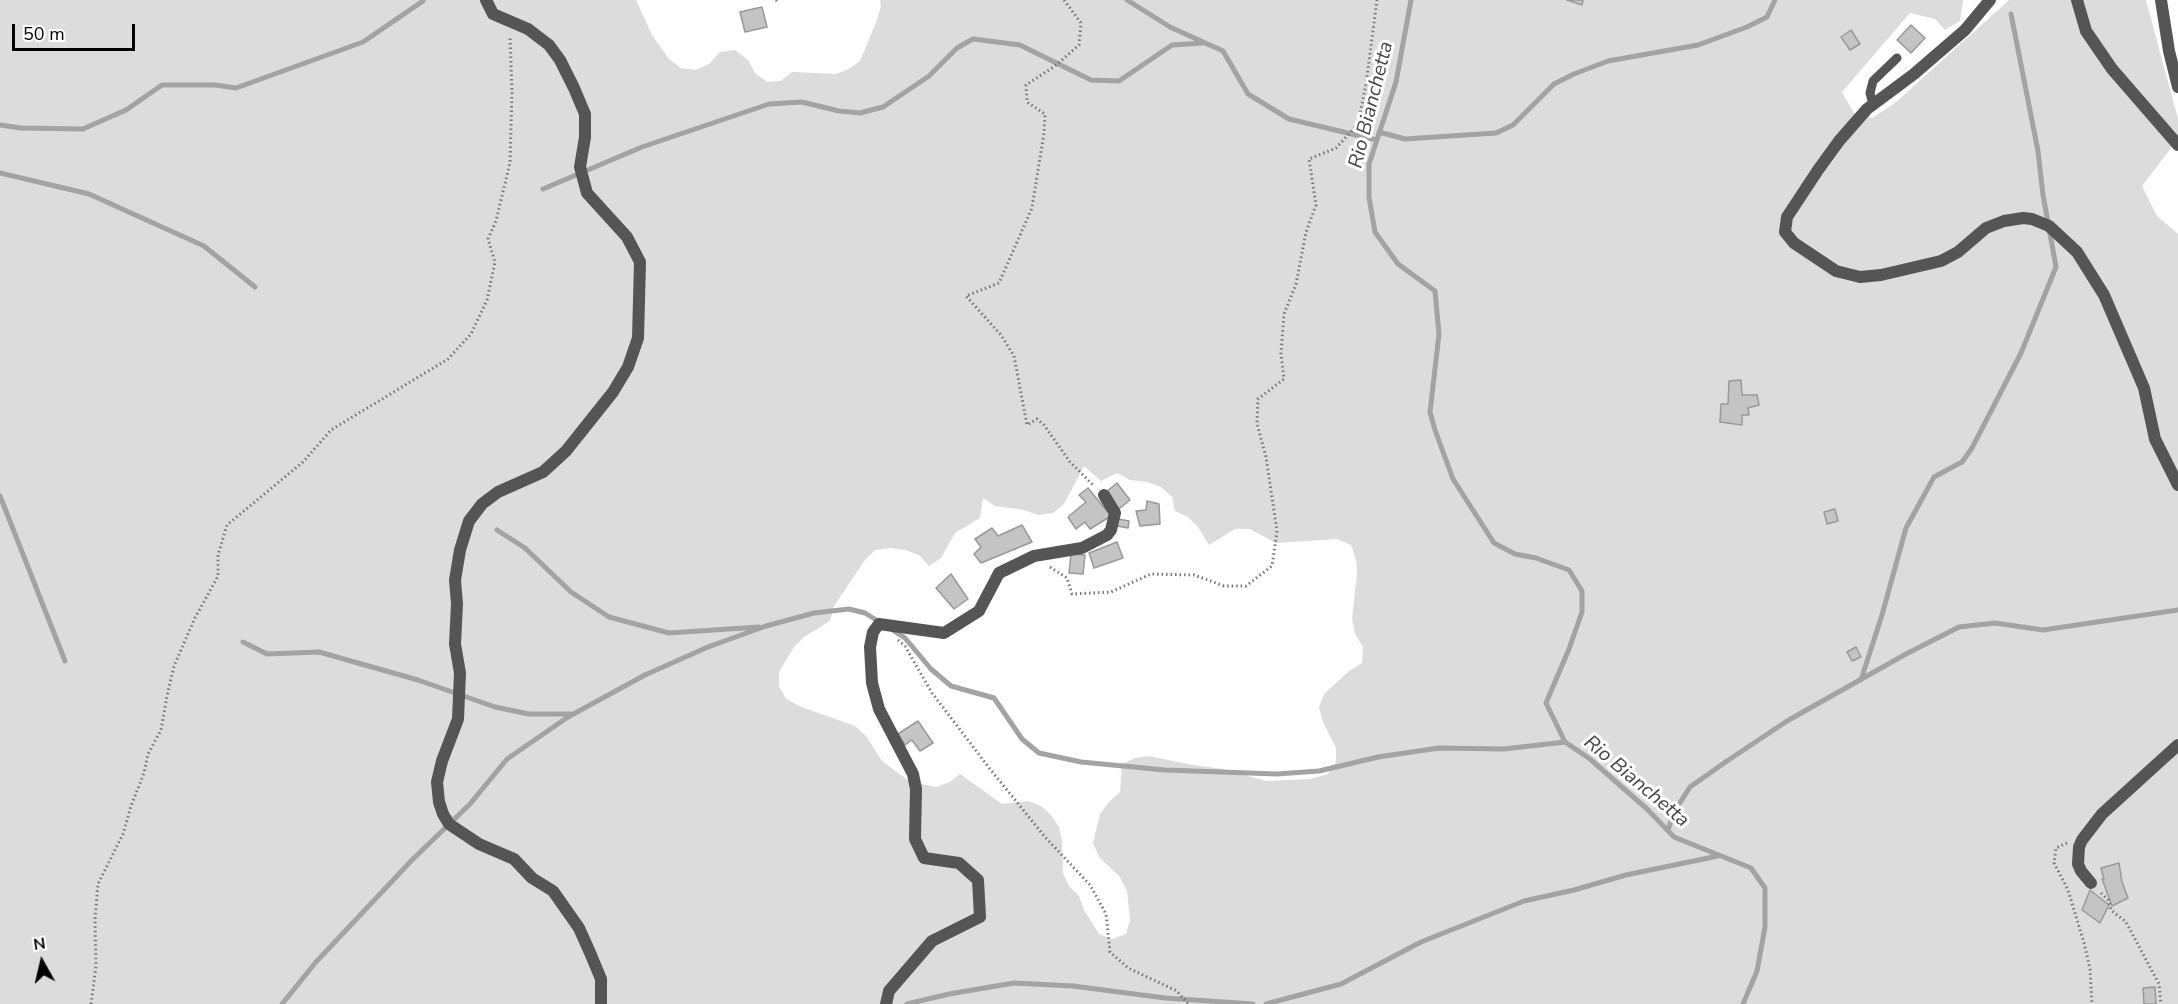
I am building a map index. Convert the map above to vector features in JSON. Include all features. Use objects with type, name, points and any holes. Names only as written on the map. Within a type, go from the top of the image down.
[{"type":"street","points":[[486,0],[494,14],[528,29],[549,45],[560,60],[585,114],[585,137],[580,167],[587,192],[627,237],[640,262],[638,338],[628,368],[613,392],[566,451],[543,472],[498,492],[482,504],[469,521],[460,550],[455,580],[457,603],[455,644],[460,673],[458,719],[442,760],[437,782],[439,802],[449,824],[479,844],[514,859],[532,878],[553,891],[579,928],[591,955],[600,979],[601,1004]]},
{"type":"street","points":[[1990,0],[1965,30],[1914,74],[1873,104],[1839,141],[1787,218],[1785,232],[1806,252],[1836,271],[1860,277],[1908,269],[1949,257],[1986,228],[2004,221],[2023,218],[2049,226],[2077,252],[2104,295],[2144,388],[2155,439],[2178,485]]},
{"type":"street","points":[[2077,0],[2091,40],[2112,69],[2178,145]]},
{"type":"street","points":[[2161,0],[2169,51],[2178,87]]},
{"type":"street","points":[[885,1004],[889,991],[932,941],[980,917],[978,880],[959,863],[924,858],[915,839],[916,789],[913,774],[879,709],[872,683],[870,647],[873,632],[879,624],[944,633],[979,611],[999,573],[1034,555],[1082,548],[1107,535],[1111,530],[1115,513],[1104,495]]},
{"type":"street","points":[[2091,884],[2080,872],[2078,864],[2079,847],[2082,840],[2102,814],[2178,745]]},
{"type":"lane","points":[[1873,104],[1870,93],[1873,81],[1897,58]]},
{"type":"path","points":[[1064,0],[1081,23],[1079,45],[1055,66],[1026,85],[1027,102],[1045,114],[1032,208],[999,283],[966,297],[1001,335],[1014,356],[1027,425],[1036,419],[1044,425],[1070,462],[1104,495]]},
{"type":"path","points":[[1034,555],[1067,578],[1072,594],[1111,592],[1151,574],[1194,575],[1224,586],[1246,586],[1272,566],[1277,531],[1266,457],[1257,424],[1258,399],[1284,378],[1281,354],[1284,314],[1296,284],[1306,232],[1316,205],[1309,159],[1336,148],[1358,123],[1366,84],[1377,0]]},
{"type":"path","points":[[91,1004],[96,966],[95,919],[98,884],[123,834],[144,773],[148,754],[161,730],[174,666],[195,618],[218,576],[218,555],[227,525],[303,462],[331,430],[448,359],[471,334],[487,300],[495,262],[488,239],[496,221],[510,164],[512,92],[509,22]]},
{"type":"path","points":[[879,624],[905,646],[932,693],[990,769],[1045,837],[1090,885],[1106,914],[1110,952],[1128,968],[1177,991],[1188,1004]]},
{"type":"path","points":[[2082,840],[2062,844],[2056,848],[2053,856],[2084,943],[2090,969],[2092,1004]]},
{"type":"path","points":[[2091,884],[2109,901],[2111,910],[2126,922],[2159,984],[2161,1004]]},
{"type":"shaded area","points":[[0,0],[636,0],[652,35],[669,59],[681,68],[696,70],[709,64],[720,52],[735,50],[748,60],[755,73],[767,82],[781,81],[792,72],[836,74],[849,69],[860,61],[877,20],[881,6],[880,0],[1963,0],[1960,21],[1945,30],[1935,19],[1910,13],[1842,92],[1855,115],[1872,118],[1895,103],[2009,0],[2146,0],[2178,119],[2178,139],[2142,186],[2157,216],[2178,234],[2178,1004],[0,1004]],"holes":[[[1084,466],[1101,481],[1117,473],[1130,480],[1161,487],[1172,497],[1175,511],[1188,517],[1198,527],[1209,545],[1235,529],[1250,529],[1276,543],[1337,539],[1351,545],[1356,560],[1357,574],[1352,619],[1355,634],[1363,647],[1362,663],[1349,671],[1324,694],[1319,707],[1323,722],[1336,748],[1336,762],[1328,774],[1310,779],[1266,781],[1223,769],[1149,756],[1135,758],[1122,764],[1120,792],[1100,814],[1093,843],[1099,857],[1120,877],[1127,891],[1130,920],[1126,934],[1112,939],[1099,934],[1084,910],[1079,896],[1069,886],[1063,873],[1059,827],[1041,806],[1028,801],[1002,804],[960,774],[950,782],[936,787],[909,781],[882,761],[866,736],[855,726],[799,706],[786,699],[779,686],[779,672],[794,647],[804,637],[830,621],[834,606],[865,560],[875,550],[890,548],[905,550],[919,555],[929,566],[941,558],[955,533],[980,518],[983,498],[995,506],[1024,510],[1038,515],[1053,513],[1064,504]]]},
{"type":"building","points":[[1567,0],[1583,0],[1582,5]]},
{"type":"building","points":[[762,7],[767,27],[745,32],[740,12]]},
{"type":"building","points":[[1911,25],[1925,38],[1911,53],[1897,40]]},
{"type":"building","points":[[1851,30],[1860,44],[1850,50],[1841,37]]},
{"type":"building","points":[[1741,380],[1742,395],[1757,395],[1759,405],[1748,408],[1749,415],[1742,415],[1742,425],[1720,422],[1721,404],[1728,404],[1729,381]]},
{"type":"building","points":[[1117,483],[1130,500],[1119,509],[1106,492]]},
{"type":"building","points":[[1088,488],[1111,516],[1090,529],[1085,522],[1076,529],[1068,517],[1086,502],[1079,495]]},
{"type":"building","points":[[1147,501],[1159,504],[1160,524],[1140,526],[1136,511],[1146,510]]},
{"type":"building","points":[[1835,509],[1838,521],[1827,524],[1824,512]]},
{"type":"building","points":[[1118,519],[1129,521],[1128,528],[1117,526]]},
{"type":"building","points":[[1022,525],[1032,542],[981,563],[974,554],[981,547],[975,539],[992,528],[998,536]]},
{"type":"building","points":[[1117,542],[1123,558],[1094,568],[1089,553]]},
{"type":"building","points":[[1071,554],[1085,555],[1083,574],[1069,573]]},
{"type":"building","points":[[951,574],[968,599],[954,609],[936,588]]},
{"type":"building","points":[[1856,647],[1861,657],[1852,661],[1847,652]]},
{"type":"building","points":[[918,721],[933,743],[920,751],[912,740],[905,745],[898,734]]},
{"type":"building","points":[[2119,863],[2122,882],[2128,898],[2112,906],[2102,879],[2104,879],[2101,868]]},
{"type":"building","points":[[2090,890],[2109,905],[2100,923],[2082,910]]},
{"type":"building","points":[[2155,987],[2156,1004],[2144,1004],[2143,988]]},
{"type":"waterway","points":[[1127,0],[1170,27],[1223,51],[1248,94],[1289,119],[1377,140]]},
{"type":"waterway","name":"Rio Bianchetta","points":[[1411,0],[1396,82],[1369,164],[1369,197],[1375,232],[1398,264],[1435,291],[1439,334],[1430,412],[1435,430],[1453,479],[1494,543],[1515,554],[1536,558],[1569,570],[1582,591],[1582,612],[1546,703],[1565,742],[1590,759],[1647,809],[1674,837],[1751,868],[1765,888],[1765,927],[1757,971],[1743,1004]]},
{"type":"waterway","points":[[1379,132],[1405,139],[1496,133],[1513,125],[1554,84],[1574,74],[1608,61],[1698,45],[1747,27],[1767,17],[1775,0]]},
{"type":"waterway","points":[[0,125],[21,128],[83,129],[126,110],[162,85],[215,85],[236,88],[363,42],[423,1]]},
{"type":"waterway","points":[[1861,680],[1906,528],[1934,477],[1962,462],[1972,448],[2021,353],[2056,267],[2043,195],[2038,151],[2011,14]]},
{"type":"waterway","points":[[543,189],[642,147],[769,104],[802,102],[839,111],[860,113],[883,107],[929,76],[957,48],[973,39],[1020,45],[1091,80],[1119,81],[1172,45],[1203,43]]},
{"type":"waterway","points":[[0,173],[89,194],[204,246],[255,287]]},
{"type":"waterway","points":[[0,496],[65,661]]},
{"type":"waterway","points":[[497,530],[525,548],[571,592],[609,617],[669,633],[759,627]]},
{"type":"waterway","points":[[282,1004],[316,962],[412,860],[470,804],[507,759],[568,717],[645,675],[708,647],[766,626],[814,613],[849,609],[865,613],[881,623]]},
{"type":"waterway","points":[[1668,830],[1674,812],[1690,787],[1727,761],[1787,721],[1959,627],[1995,623],[2043,630],[2178,610]]},
{"type":"waterway","points":[[891,629],[905,638],[931,669],[951,686],[994,698],[1022,739],[1039,753],[1081,762],[1165,770],[1277,774],[1319,771],[1378,757],[1439,748],[1504,749],[1565,742]]},
{"type":"waterway","points":[[243,642],[267,654],[319,652],[418,680],[495,707],[529,714],[571,714]]},
{"type":"waterway","points":[[1266,1004],[1341,984],[1421,942],[1524,901],[1626,875],[1718,856]]},
{"type":"waterway","points":[[907,1004],[1014,983],[1073,986],[1165,998],[1253,1004]]}]
